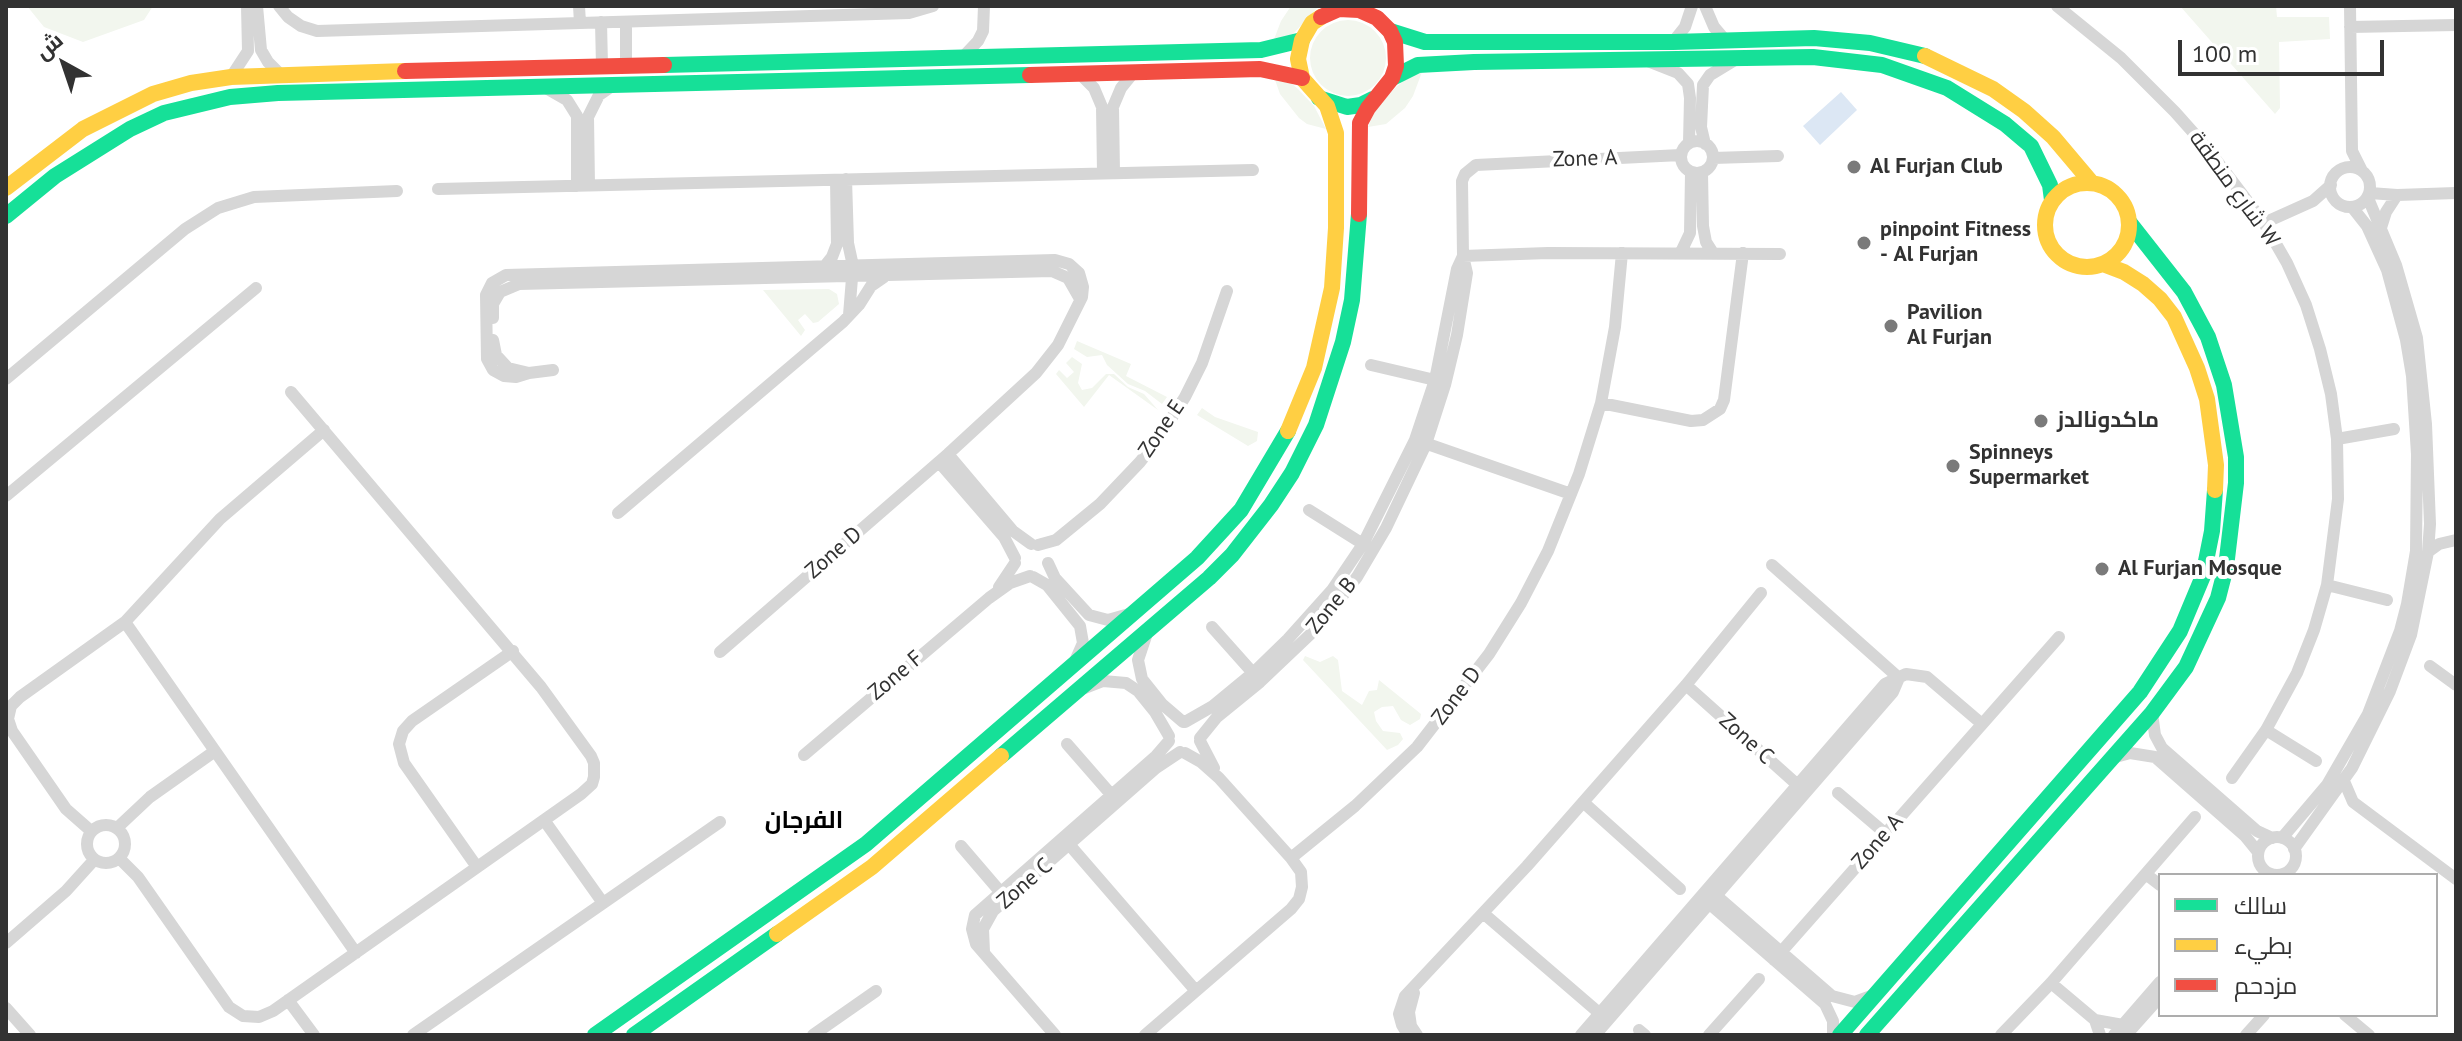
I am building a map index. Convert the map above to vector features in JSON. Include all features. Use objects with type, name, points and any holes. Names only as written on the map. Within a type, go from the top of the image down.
[{"type":"street","points":[[231,77],[248,51],[247,6]]},
{"type":"street","points":[[257,6],[261,50],[280,74]]},
{"type":"street","points":[[279,6],[301,26],[317,31],[909,13],[933,6]]},
{"type":"street","points":[[579,6],[580,23]]},
{"type":"street","points":[[647,6],[647,20]]},
{"type":"street","points":[[962,58],[983,31],[984,6]]},
{"type":"street","points":[[1673,42],[1685,27],[1692,6]]},
{"type":"street","points":[[1705,6],[1714,27],[1725,40]]},
{"type":"street","points":[[2284,873],[2295,860],[2294,849],[2344,781],[2372,731],[2401,663],[2418,606],[2428,552],[2430,524],[2425,400],[2417,338],[2396,265],[2380,231],[2369,195],[2369,180],[2352,151],[2350,6]]},
{"type":"street","name":"شارع منطقة W","points":[[2064,8],[2121,58],[2175,112],[2207,148],[2264,223],[2306,305],[2331,394],[2337,439],[2338,499],[2327,585],[2297,673],[2266,730],[2232,778]]},
{"type":"street","points":[[595,1035],[866,844],[1197,558],[1241,510],[1281,446],[1314,368],[1332,288],[1336,228],[1336,133],[1331,114],[1302,78],[1298,59],[1302,40],[1312,23],[1330,9],[1367,9],[1390,31],[1425,42],[1673,42],[1814,38],[1870,43],[1924,56],[1993,89],[2024,111],[2070,154],[2091,182]]},
{"type":"street","points":[[601,22],[602,66]]},
{"type":"street","points":[[626,22],[626,65]]},
{"type":"street","points":[[2350,27],[2456,25]]},
{"type":"street","points":[[1390,31],[1397,54],[1392,78]]},
{"type":"street","points":[[6,188],[83,129],[117,110],[191,83],[231,77],[1261,50],[1302,40]]},
{"type":"street","points":[[634,1035],[872,867],[1209,578],[1251,532],[1292,473],[1316,425],[1340,358],[1352,300],[1359,231],[1359,132],[1363,115],[1392,78],[1409,68],[1427,64],[1740,57],[1848,59],[1893,68],[1947,88],[1986,111],[2031,146],[2046,172],[2052,200],[2044,223],[2050,246],[2066,262],[2078,267],[2103,264],[2112,259],[2125,243],[2129,222]]},
{"type":"street","points":[[1697,173],[1710,167],[1713,158],[1705,144],[1701,127],[1703,85],[1710,75],[1740,57]]},
{"type":"street","points":[[1644,60],[1678,73],[1688,84],[1689,143],[1681,155],[1682,164],[1697,173]]},
{"type":"street","points":[[6,216],[55,176],[95,149],[164,113],[202,102],[278,93],[1260,69],[1302,78]]},
{"type":"street","points":[[1108,173],[1113,107],[1121,88],[1134,72]]},
{"type":"street","points":[[1080,74],[1094,88],[1102,107],[1108,173]]},
{"type":"street","points":[[583,186],[588,117],[599,95],[612,86]]},
{"type":"street","points":[[543,87],[567,100],[577,116],[583,186]]},
{"type":"street","points":[[1319,98],[1347,107],[1375,99]]},
{"type":"street","points":[[1689,143],[1697,141],[1705,144]]},
{"type":"street","points":[[2335,201],[2331,185],[2333,177],[2343,169],[2352,151]]},
{"type":"street","name":"Zone A","points":[[1420,442],[1445,385],[1457,335],[1467,273],[1463,256],[1463,195],[1476,173],[1489,163],[1681,155]]},
{"type":"street","points":[[1713,158],[1778,156]]},
{"type":"street","points":[[2343,169],[2362,171]]},
{"type":"street","points":[[438,189],[1253,170]]},
{"type":"street","points":[[1681,252],[1690,233],[1697,173]]},
{"type":"street","points":[[1697,173],[1704,234],[1713,253]]},
{"type":"street","points":[[824,267],[837,244],[841,180]]},
{"type":"street","points":[[841,180],[853,271],[849,315]]},
{"type":"street","points":[[1867,1035],[2152,713],[2186,667],[2218,598],[2231,533],[2236,457],[2224,385],[2208,337],[2184,292],[2129,222],[2121,200],[2103,185],[2091,182],[2069,186],[2052,200]]},
{"type":"street","points":[[2264,223],[2313,201],[2331,185]]},
{"type":"street","points":[[6,379],[185,229],[218,208],[254,197],[397,191]]},
{"type":"street","points":[[2352,207],[2369,195],[2456,193]]},
{"type":"street","points":[[2380,231],[2386,212],[2397,195]]},
{"type":"street","points":[[2253,873],[2266,841],[2277,838],[2327,785],[2368,714],[2400,631],[2416,551],[2417,454],[2412,376],[2406,340],[2387,270],[2367,226],[2352,207],[2335,201],[2313,201]]},
{"type":"street","points":[[1571,494],[1420,442],[1457,269],[1463,256],[1681,252],[1780,254]]},
{"type":"street","name":"Zone D","points":[[1291,858],[1355,806],[1407,757],[1455,702],[1521,603],[1548,551],[1571,494],[1601,403],[1615,327],[1622,253]]},
{"type":"street","points":[[1601,403],[1691,421],[1703,420],[1720,409],[1724,400],[1743,253]]},
{"type":"street","points":[[529,373],[508,368],[493,349],[493,304],[500,292],[512,285],[1062,261],[1079,273],[1083,287],[1080,299]]},
{"type":"street","points":[[1840,1035],[2152,676],[2190,612],[2208,556],[2216,498],[2211,421],[2197,368],[2180,327],[2160,299],[2143,284],[2103,264]]},
{"type":"street","points":[[553,370],[516,377],[504,376],[493,370],[487,359],[486,295],[492,283],[506,275],[824,267],[889,275],[1052,271],[1068,278],[1080,299]]},
{"type":"street","points":[[618,513],[849,315],[871,286],[889,275]]},
{"type":"street","points":[[7,493],[256,288]]},
{"type":"street","name":"Zone E","points":[[1056,540],[1121,483],[1165,428],[1202,363],[1227,291]]},
{"type":"street","name":"Zone D","points":[[720,652],[944,458],[1045,363],[1068,329],[1080,299]]},
{"type":"street","points":[[1371,365],[1435,380]]},
{"type":"street","points":[[119,858],[138,877],[229,1007],[243,1016],[259,1017],[356,953],[587,790],[594,777],[594,763],[513,651],[291,392]]},
{"type":"street","points":[[2337,439],[2394,429]]},
{"type":"street","points":[[91,831],[66,809],[12,731],[9,712],[20,697],[125,622],[220,519],[324,430]]},
{"type":"street","name":"Zone B","points":[[1184,722],[1213,706],[1253,673],[1314,613],[1348,570],[1420,442]]},
{"type":"street","name":"Zone B","points":[[1200,740],[1210,724],[1296,648],[1341,600],[1386,528],[1420,442]]},
{"type":"street","points":[[944,458],[1013,531],[1034,544],[1048,560],[1055,578],[1089,615],[1108,620],[1119,619],[1142,606]]},
{"type":"street","points":[[944,458],[1004,537],[1020,572],[1047,585],[1080,626],[1081,650],[1066,672]]},
{"type":"street","points":[[1309,510],[1363,544]]},
{"type":"street","points":[[2430,524],[2440,534],[2454,540]]},
{"type":"street","points":[[989,598],[1006,580],[1023,547],[1056,540]]},
{"type":"street","points":[[989,598],[1010,583],[1041,574],[1056,540]]},
{"type":"street","points":[[2428,552],[2439,544],[2454,540]]},
{"type":"street","points":[[1772,565],[1899,678]]},
{"type":"street","points":[[2327,585],[2387,600]]},
{"type":"street","points":[[1408,1035],[1400,1019],[1400,1007],[1408,991],[1420,983],[1583,802],[1686,685],[1761,593]]},
{"type":"street","name":"Zone F","points":[[804,755],[989,598]]},
{"type":"street","points":[[125,622],[356,953]]},
{"type":"street","points":[[1152,626],[1139,650],[1139,670],[1147,687],[1184,722],[1198,729],[1200,740],[1219,778]]},
{"type":"street","points":[[1212,627],[1253,673]]},
{"type":"street","name":"Zone A","points":[[1778,957],[2059,637]]},
{"type":"street","points":[[477,867],[404,763],[399,744],[403,731],[412,721],[513,651]]},
{"type":"street","points":[[2430,666],[2456,685]]},
{"type":"street","points":[[1581,1035],[1604,1017],[1802,788],[1893,692],[1899,678],[1914,673],[1927,677],[1982,724]]},
{"type":"street","points":[[1082,690],[1103,681],[1126,683],[1138,691],[1155,712],[1171,746],[1196,759],[1219,778],[1298,865],[1303,881],[1299,899],[1291,909],[1145,1035]]},
{"type":"street","name":"Zone C","points":[[1686,685],[1802,788]]},
{"type":"street","points":[[2152,713],[2155,735],[2162,748],[2257,831],[2277,838],[2294,849]]},
{"type":"street","points":[[1169,738],[1173,727],[1184,722]]},
{"type":"street","points":[[2266,730],[2316,761]]},
{"type":"street","name":"Zone C","points":[[1055,1035],[985,955],[982,935],[986,922],[1004,895],[1115,798],[1169,738]]},
{"type":"street","points":[[1182,753],[1195,749],[1200,740]]},
{"type":"street","points":[[1067,744],[1115,798]]},
{"type":"street","points":[[117,828],[150,797],[215,751]]},
{"type":"street","points":[[2112,758],[2138,752],[2155,757],[2245,836],[2269,873]]},
{"type":"street","name":"Zone C","points":[[1115,798],[1182,753]]},
{"type":"street","points":[[2344,781],[2353,802],[2456,879]]},
{"type":"street","points":[[1838,793],[1886,834]]},
{"type":"street","points":[[2330,800],[2353,802]]},
{"type":"street","points":[[1583,802],[1680,889]]},
{"type":"street","points":[[2001,1035],[2051,983],[2195,817]]},
{"type":"street","points":[[544,820],[603,903]]},
{"type":"street","points":[[413,1035],[720,822]]},
{"type":"street","points":[[107,824],[117,828],[125,839],[119,858],[104,864],[94,860],[86,846],[91,831],[107,824]]},
{"type":"street","points":[[1067,842],[1196,991]]},
{"type":"street","points":[[961,846],[1004,895]]},
{"type":"street","points":[[6,943],[66,891],[94,860]]},
{"type":"street","points":[[1981,873],[1997,887]]},
{"type":"street","points":[[2147,875],[2158,883]]},
{"type":"street","points":[[1709,896],[1825,1004],[1833,1021],[1833,1035]]},
{"type":"street","points":[[1483,913],[1604,1017]]},
{"type":"street","points":[[1778,957],[1839,1000],[1863,1000],[1877,993]]},
{"type":"street","points":[[1709,1035],[1759,979]]},
{"type":"street","points":[[1417,1035],[1409,1019],[1409,1005],[1420,983]]},
{"type":"street","points":[[2051,983],[2095,1020],[2121,1032]]},
{"type":"street","points":[[2121,1032],[2158,985]]},
{"type":"street","points":[[813,1035],[876,991]]},
{"type":"street","points":[[2121,1032],[2139,1021],[2158,999]]},
{"type":"street","points":[[288,1000],[314,1035]]},
{"type":"street","points":[[6,1008],[30,1035]]},
{"type":"street","points":[[1595,1035],[1604,1017]]},
{"type":"street","points":[[2246,1035],[2262,1017]]},
{"type":"street","points":[[2347,1017],[2369,1035]]},
{"type":"street","points":[[2095,1020],[2100,1035]]},
{"type":"street","points":[[2139,1021],[2140,1035]]},
{"type":"shaded area","points":[[27,6],[153,6],[144,20],[83,42],[44,27]]},
{"type":"shaded area","points":[[1291,6],[1319,6],[1293,34],[1273,42],[1281,21]]},
{"type":"shaded area","points":[[2180,6],[2276,6],[2277,17],[2329,17],[2330,39],[2279,42],[2280,108],[2275,114]]},
{"type":"shaded area","points":[[1348,20],[1363,23],[1375,31],[1383,43],[1386,58],[1383,73],[1375,85],[1363,93],[1348,96],[1333,93],[1321,85],[1313,73],[1310,58],[1313,43],[1321,31],[1333,23]]},
{"type":"shaded area","points":[[1422,72],[1405,108],[1386,124],[1368,127],[1375,110],[1395,88],[1407,78]]},
{"type":"shaded area","points":[[1274,77],[1298,89],[1314,106],[1326,129],[1307,124],[1299,118],[1280,94]]},
{"type":"shaded area","points":[[1841,92],[1857,110],[1820,145],[1803,126]]},
{"type":"shaded area","points":[[829,289],[837,294],[839,304],[818,322],[813,323],[805,314],[798,320],[805,330],[801,336],[763,290]]},
{"type":"shaded area","points":[[1077,341],[1131,364],[1126,376],[1167,397],[1162,404],[1145,391],[1128,384],[1107,365],[1102,355],[1087,357],[1074,349]]},
{"type":"shaded area","points":[[1072,357],[1082,364],[1078,383],[1082,390],[1092,388],[1106,374],[1114,374],[1128,387],[1144,394],[1158,410],[1109,375],[1084,407],[1056,374],[1059,370],[1067,378],[1074,372],[1066,363]]},
{"type":"shaded area","points":[[1202,408],[1215,417],[1258,432],[1257,441],[1248,446],[1197,415]]},
{"type":"shaded area","points":[[1305,656],[1320,662],[1333,656],[1338,660],[1342,691],[1362,705],[1369,691],[1377,690],[1379,680],[1421,714],[1420,719],[1410,725],[1401,720],[1393,706],[1374,712],[1383,731],[1400,733],[1403,739],[1387,750],[1303,660]]},
{"type":"traffic: fast","points":[[1390,31],[1425,42],[1673,42],[1814,38],[1870,43],[1925,56]]},
{"type":"traffic: fast","points":[[664,65],[1261,50],[1302,40]]},
{"type":"traffic: fast","points":[[1392,78],[1418,65],[1474,62],[1813,57],[1882,65],[1947,88],[2005,124],[2031,146],[2050,185],[2052,200]]},
{"type":"traffic: fast","points":[[6,216],[55,176],[130,129],[164,113],[230,97],[278,93],[1030,75]]},
{"type":"traffic: fast","points":[[1319,98],[1347,107],[1373,99]]},
{"type":"traffic: fast","points":[[1001,756],[1209,578],[1232,555],[1271,505],[1292,473],[1316,425],[1343,342],[1352,300],[1359,214]]},
{"type":"traffic: fast","points":[[1867,1035],[2152,713],[2186,667],[2218,598],[2226,567],[2236,483],[2236,457],[2224,385],[2208,337],[2184,292],[2129,222]]},
{"type":"traffic: fast","points":[[595,1035],[866,844],[1197,558],[1241,510],[1288,431]]},
{"type":"traffic: fast","points":[[1840,1035],[2140,692],[2180,631],[2203,576],[2212,531],[2215,490]]},
{"type":"traffic: fast","points":[[634,1035],[777,934]]},
{"type":"traffic: slow","points":[[1288,431],[1314,368],[1332,288],[1336,228],[1336,133],[1327,106],[1302,78],[1298,59],[1302,40],[1312,23],[1321,17]]},
{"type":"traffic: slow","points":[[1925,56],[1993,89],[2024,111],[2053,137],[2091,182]]},
{"type":"traffic: slow","points":[[6,188],[83,129],[153,94],[191,83],[231,77],[405,71]]},
{"type":"traffic: slow","points":[[2079,183],[2095,183],[2111,190],[2122,201],[2129,225],[2126,241],[2117,255],[2095,267],[2079,267],[2063,260],[2052,249],[2045,233],[2045,217],[2052,201],[2063,190],[2079,183]]},
{"type":"traffic: slow","points":[[2103,264],[2143,284],[2174,317],[2207,399],[2216,465],[2215,490]]},
{"type":"traffic: slow","points":[[777,934],[872,867],[1001,756]]},
{"type":"traffic: jam","points":[[1321,17],[1339,9],[1359,10],[1377,18],[1390,31],[1395,42],[1396,66],[1392,78],[1360,123],[1359,214]]},
{"type":"traffic: jam","points":[[405,71],[664,65]]},
{"type":"traffic: jam","points":[[1030,75],[1260,69],[1302,78]]},
{"type":"place","name":"Al Furjan Club","points":[[1854,167]]},
{"type":"place","name":"pinpoint Fitness - Al Furjan","points":[[1864,243]]},
{"type":"place","name":"Pavilion Al Furjan","points":[[1891,326]]},
{"type":"place","name":"ماكدونالدز","points":[[2041,421]]},
{"type":"place","name":"Spinneys Supermarket","points":[[1953,466]]},
{"type":"place","name":"Al Furjan Mosque","points":[[2102,569]]},
{"type":"district","name":"الفرجان","points":[[804,821]]}]
